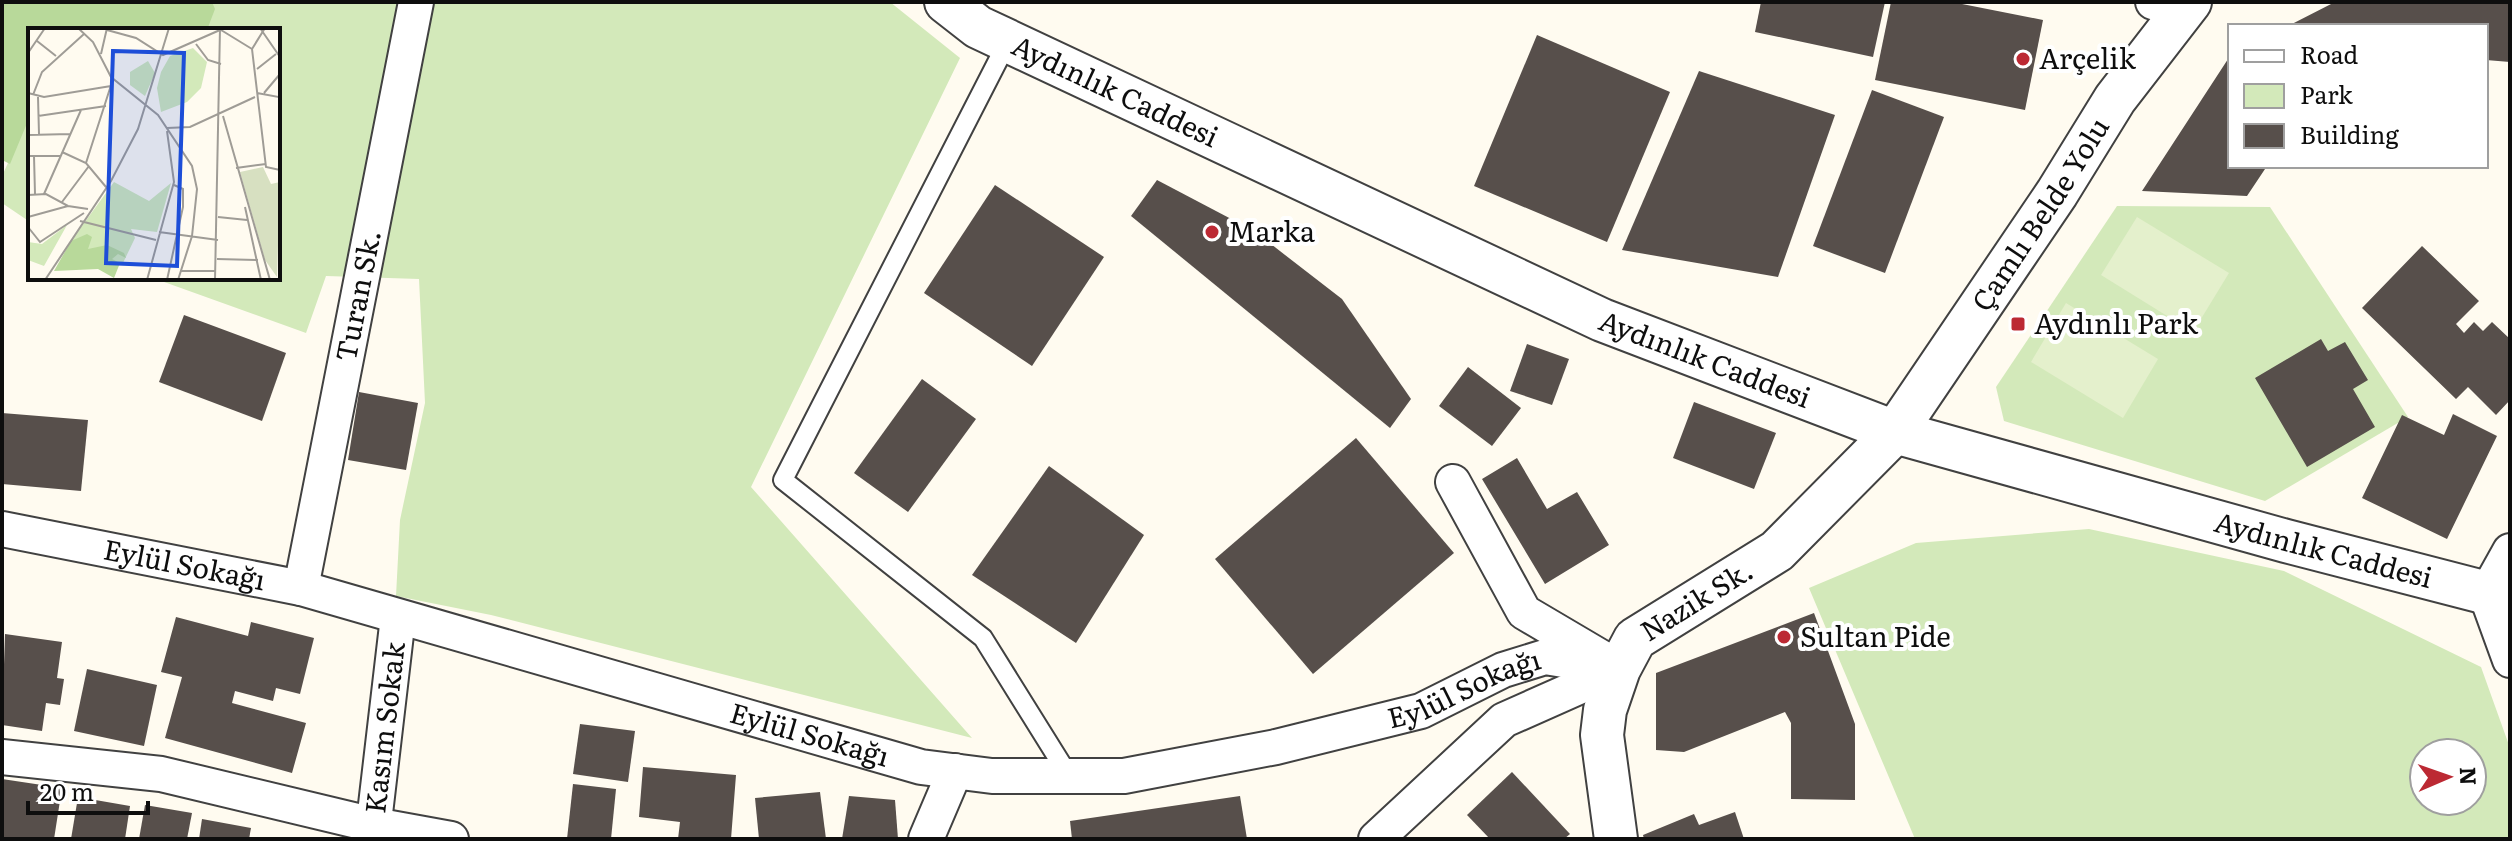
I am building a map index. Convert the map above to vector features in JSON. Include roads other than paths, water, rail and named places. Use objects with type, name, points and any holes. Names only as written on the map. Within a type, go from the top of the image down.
[{"type":"street","name":"Turan Sk.","points":[[301,588],[416,2]]},
{"type":"street","name":"Aydınlık Caddesi","points":[[946,2],[978,27],[1602,320],[1895,432],[2498,596]]},
{"type":"street","name":"Çamlı Belde Yolu","points":[[1895,432],[2057,193],[2175,5]]},
{"type":"street","name":"Nazik Sk.","points":[[1376,839],[1504,720],[1619,669],[1635,639],[1647,629],[1777,551],[1895,432]]},
{"type":"street","points":[[1453,482],[1524,612],[1619,669],[1605,710],[1602,735],[1616,839]]},
{"type":"street","name":"Eylül Sokağı","points":[[2,529],[301,588],[906,763],[992,776],[1139,773],[1276,747],[1421,711],[1503,670],[1545,657],[1619,669]]},
{"type":"street","points":[[2510,551],[2498,596],[2510,660]]},
{"type":"street","name":"Kasım Sokak","points":[[373,832],[398,617]]},
{"type":"street","points":[[2,757],[161,774],[373,832],[451,839]]},
{"type":"street","points":[[926,839],[955,771]]},
{"type":"lane","points":[[1008,41],[783,480],[983,638],[1069,776]]},
{"type":"place","name":"Arçelik","points":[[2023,59]]},
{"type":"place","name":"Marka","points":[[1212,232]]},
{"type":"place","name":"Aydınlı Park","points":[[2018,324]]},
{"type":"place","name":"Sultan Pide","points":[[1784,637]]}]
